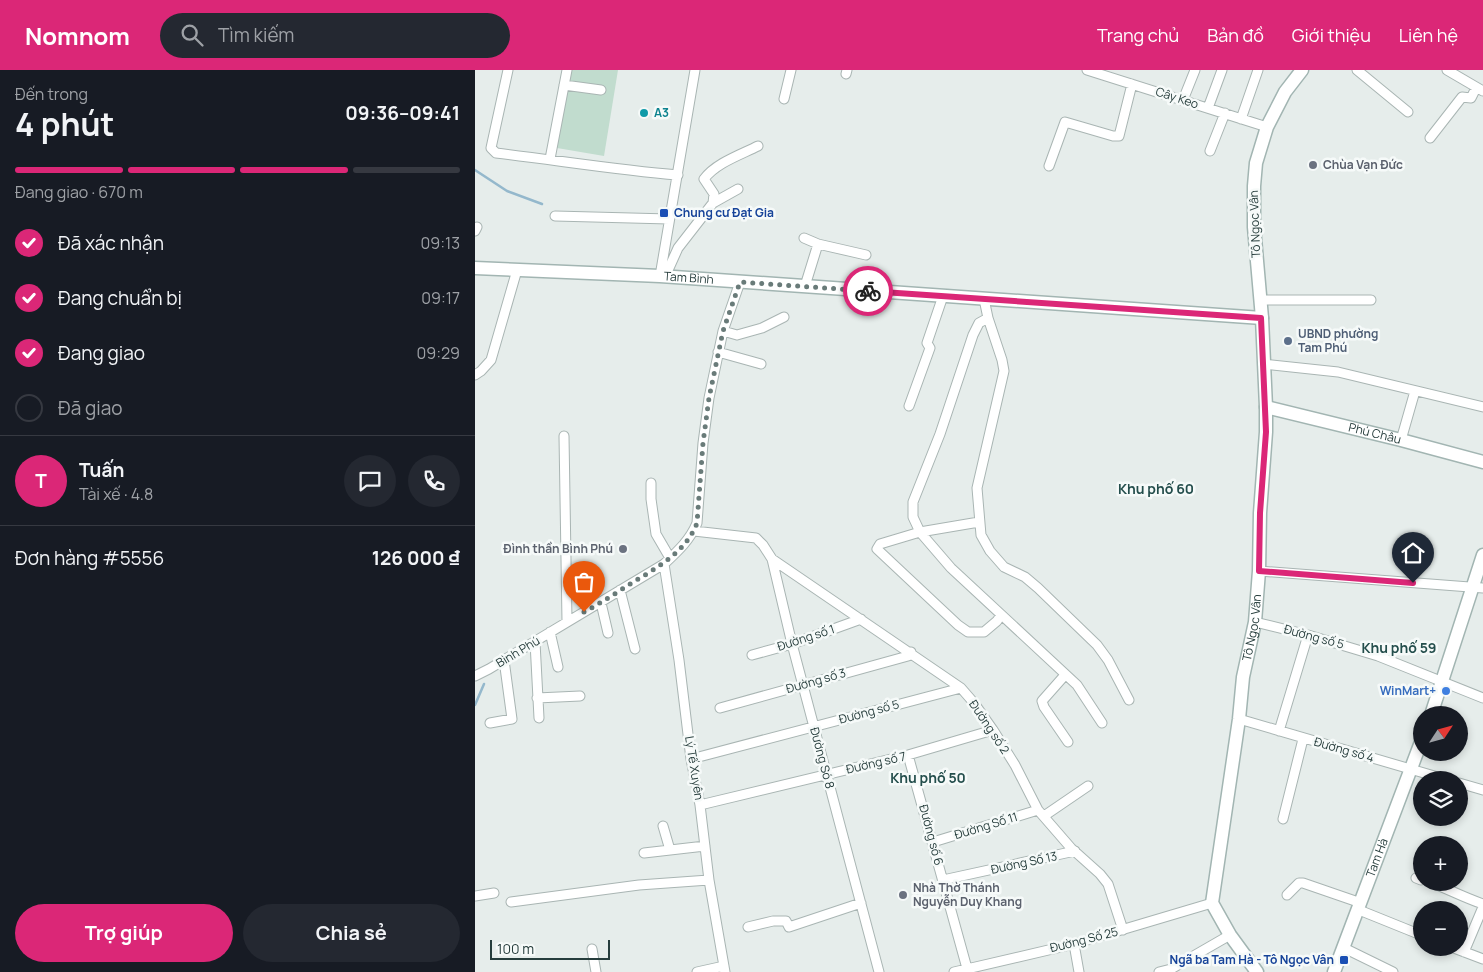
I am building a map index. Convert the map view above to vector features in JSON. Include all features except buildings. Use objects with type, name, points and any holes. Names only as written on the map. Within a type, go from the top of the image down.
[{"type":"main road","name":"Tô Ngọc Vân","points":[[1213,903],[1239,719],[1243,676],[1255,622],[1259,571],[1266,407],[1254,227],[1256,163],[1267,127],[1285,92],[1301,70]]},
{"type":"main road","name":"Tam Bình","points":[[475,268],[663,276],[1261,318]]},
{"type":"main road","name":"Phú Châu","points":[[1266,407],[1483,462]]},
{"type":"main road","points":[[1434,706],[1478,588],[1483,555]]},
{"type":"main road","name":"Tam Hà","points":[[1335,972],[1415,761]]},
{"type":"main road","points":[[1213,903],[1230,935],[1257,972]]},
{"type":"street","points":[[508,70],[491,148],[495,154],[678,175]]},
{"type":"street","points":[[550,159],[567,70]]},
{"type":"street","points":[[663,276],[669,219],[695,70]]},
{"type":"street","points":[[784,99],[791,70]]},
{"type":"street","name":"Cây Keo","points":[[1087,70],[1267,127]]},
{"type":"street","points":[[1183,100],[1195,70]]},
{"type":"street","points":[[1208,108],[1222,70]]},
{"type":"street","points":[[1241,118],[1258,70]]},
{"type":"street","points":[[1357,70],[1408,112]]},
{"type":"street","points":[[1430,138],[1462,97],[1471,98],[1480,89],[1447,70]]},
{"type":"street","points":[[1049,166],[1065,122],[1113,136],[1119,136],[1132,84]]},
{"type":"street","points":[[564,85],[601,90]]},
{"type":"street","points":[[1210,151],[1225,114]]},
{"type":"street","points":[[713,203],[714,194],[704,179],[708,173],[758,146]]},
{"type":"street","points":[[663,276],[678,248],[713,203],[738,189]]},
{"type":"street","points":[[555,216],[669,219]]},
{"type":"street","points":[[803,238],[818,244],[866,255]]},
{"type":"street","points":[[805,286],[818,244]]},
{"type":"street","points":[[475,375],[491,360],[517,270]]},
{"type":"street","name":"Bình Phú","points":[[475,676],[601,603],[667,561],[685,545],[697,523],[703,443],[709,398],[723,331],[740,282]]},
{"type":"street","points":[[909,406],[930,348],[927,343],[943,296]]},
{"type":"street","points":[[984,299],[1004,371],[977,488],[981,535],[990,551],[1004,567],[1025,577],[1097,645],[1108,660],[1129,700]]},
{"type":"street","points":[[1260,300],[1371,300]]},
{"type":"street","points":[[723,331],[737,335],[762,328],[784,317]]},
{"type":"street","points":[[988,318],[979,324],[973,335],[940,434],[913,502],[913,517],[920,532],[951,568],[1077,685],[1102,723]]},
{"type":"street","points":[[719,352],[761,364]]},
{"type":"street","points":[[1263,364],[1338,372],[1483,407]]},
{"type":"street","points":[[1401,440],[1415,390]]},
{"type":"street","points":[[564,436],[567,621]]},
{"type":"street","points":[[651,483],[651,499],[656,534],[667,561]]},
{"type":"street","points":[[979,522],[920,532],[880,544],[877,550],[968,632],[984,632],[1001,615]]},
{"type":"street","name":"Đường Só 8","points":[[694,531],[756,538],[772,559],[792,644],[879,972]]},
{"type":"street","name":"Đường số 2","points":[[772,559],[911,652],[961,688],[993,730],[1015,765],[1041,813],[1108,884],[1123,930]]},
{"type":"street","name":"Lý Tế Xuyên","points":[[667,561],[691,759],[700,805],[709,880],[725,969]]},
{"type":"street","points":[[1259,571],[1478,588]]},
{"type":"street","points":[[620,590],[635,649]]},
{"type":"street","points":[[601,603],[608,633]]},
{"type":"street","name":"Đường số 1","points":[[752,655],[792,644],[861,619]]},
{"type":"street","name":"Đường số 5","points":[[1255,622],[1378,656],[1483,698]]},
{"type":"street","points":[[550,632],[558,667]]},
{"type":"street","points":[[1279,731],[1307,635]]},
{"type":"street","points":[[535,642],[539,718]]},
{"type":"street","name":"Đường số 3","points":[[720,708],[908,656],[911,652]]},
{"type":"street","points":[[490,723],[512,719],[504,660]]},
{"type":"street","points":[[1065,675],[1042,701],[1068,742]]},
{"type":"street","name":"Đường số 5","points":[[691,759],[961,688]]},
{"type":"street","points":[[537,698],[580,696]]},
{"type":"street","name":"Đường số 4","points":[[1239,719],[1416,771]]},
{"type":"street","name":"Đường số 7","points":[[700,805],[908,755],[993,730]]},
{"type":"street","points":[[1283,819],[1303,739]]},
{"type":"street","name":"Đường số 6","points":[[908,755],[967,970]]},
{"type":"street","name":"Đường Số 11","points":[[933,842],[1041,813],[1088,786]]},
{"type":"street","points":[[1468,786],[1483,790]]},
{"type":"street","points":[[663,826],[670,850]]},
{"type":"street","points":[[644,853],[705,846]]},
{"type":"street","name":"Đường Số 13","points":[[943,880],[1075,851]]},
{"type":"street","points":[[511,902],[639,885],[709,880]]},
{"type":"street","points":[[1287,895],[1299,883],[1303,883],[1413,930]]},
{"type":"street","points":[[1450,891],[1483,906],[1468,942]]},
{"type":"street","points":[[475,896],[494,893]]},
{"type":"street","points":[[748,927],[773,921],[785,921],[789,927],[861,903]]},
{"type":"street","name":"Đường Số 25","points":[[954,972],[1074,944],[1213,903]]},
{"type":"street","points":[[1159,972],[1171,969],[1230,935]]},
{"type":"street","points":[[1074,944],[1079,972]]},
{"type":"street","points":[[1344,948],[1393,972]]},
{"type":"street","points":[[592,949],[597,972]]},
{"type":"street","points":[[1468,953],[1483,959]]},
{"type":"street","points":[[697,972],[725,969]]},
{"type":"green space","points":[[569,70],[618,70],[604,156],[557,148]]},
{"type":"waterway","points":[[475,170],[507,191],[542,204]]},
{"type":"waterway","points":[[475,705],[484,684]]},
{"type":"way so far","points":[[584,612],[664,564],[685,545],[694,531],[697,523],[703,443],[709,398],[723,331],[740,282],[868,291]]},
{"type":"place","name":"A3","points":[[644,113]]},
{"type":"place","name":"Chùa Vạn Đức","points":[[1313,165]]},
{"type":"place","name":"Chung cư Đạt Gia","points":[[664,213]]},
{"type":"place","name":"UBND phường Tam Phú","points":[[1288,341]]},
{"type":"place","name":"Đình thần Bình Phú","points":[[623,549]]},
{"type":"place","name":"WinMart+","points":[[1446,691]]},
{"type":"place","name":"Nhà Thờ Thánh Nguyễn Duy Khang","points":[[903,895]]},
{"type":"place","name":"Ngã ba Tam Hà - Tô Ngọc Vân","points":[[1344,960]]},
{"type":"district","name":"Khu phố 60","points":[[1156,489]]},
{"type":"district","name":"Khu phố 59","points":[[1399,648]]},
{"type":"district","name":"Khu phố 50","points":[[928,778]]},
{"type":"route","points":[[868,291],[1261,318],[1266,432],[1260,513],[1259,571],[1413,583]]}]
